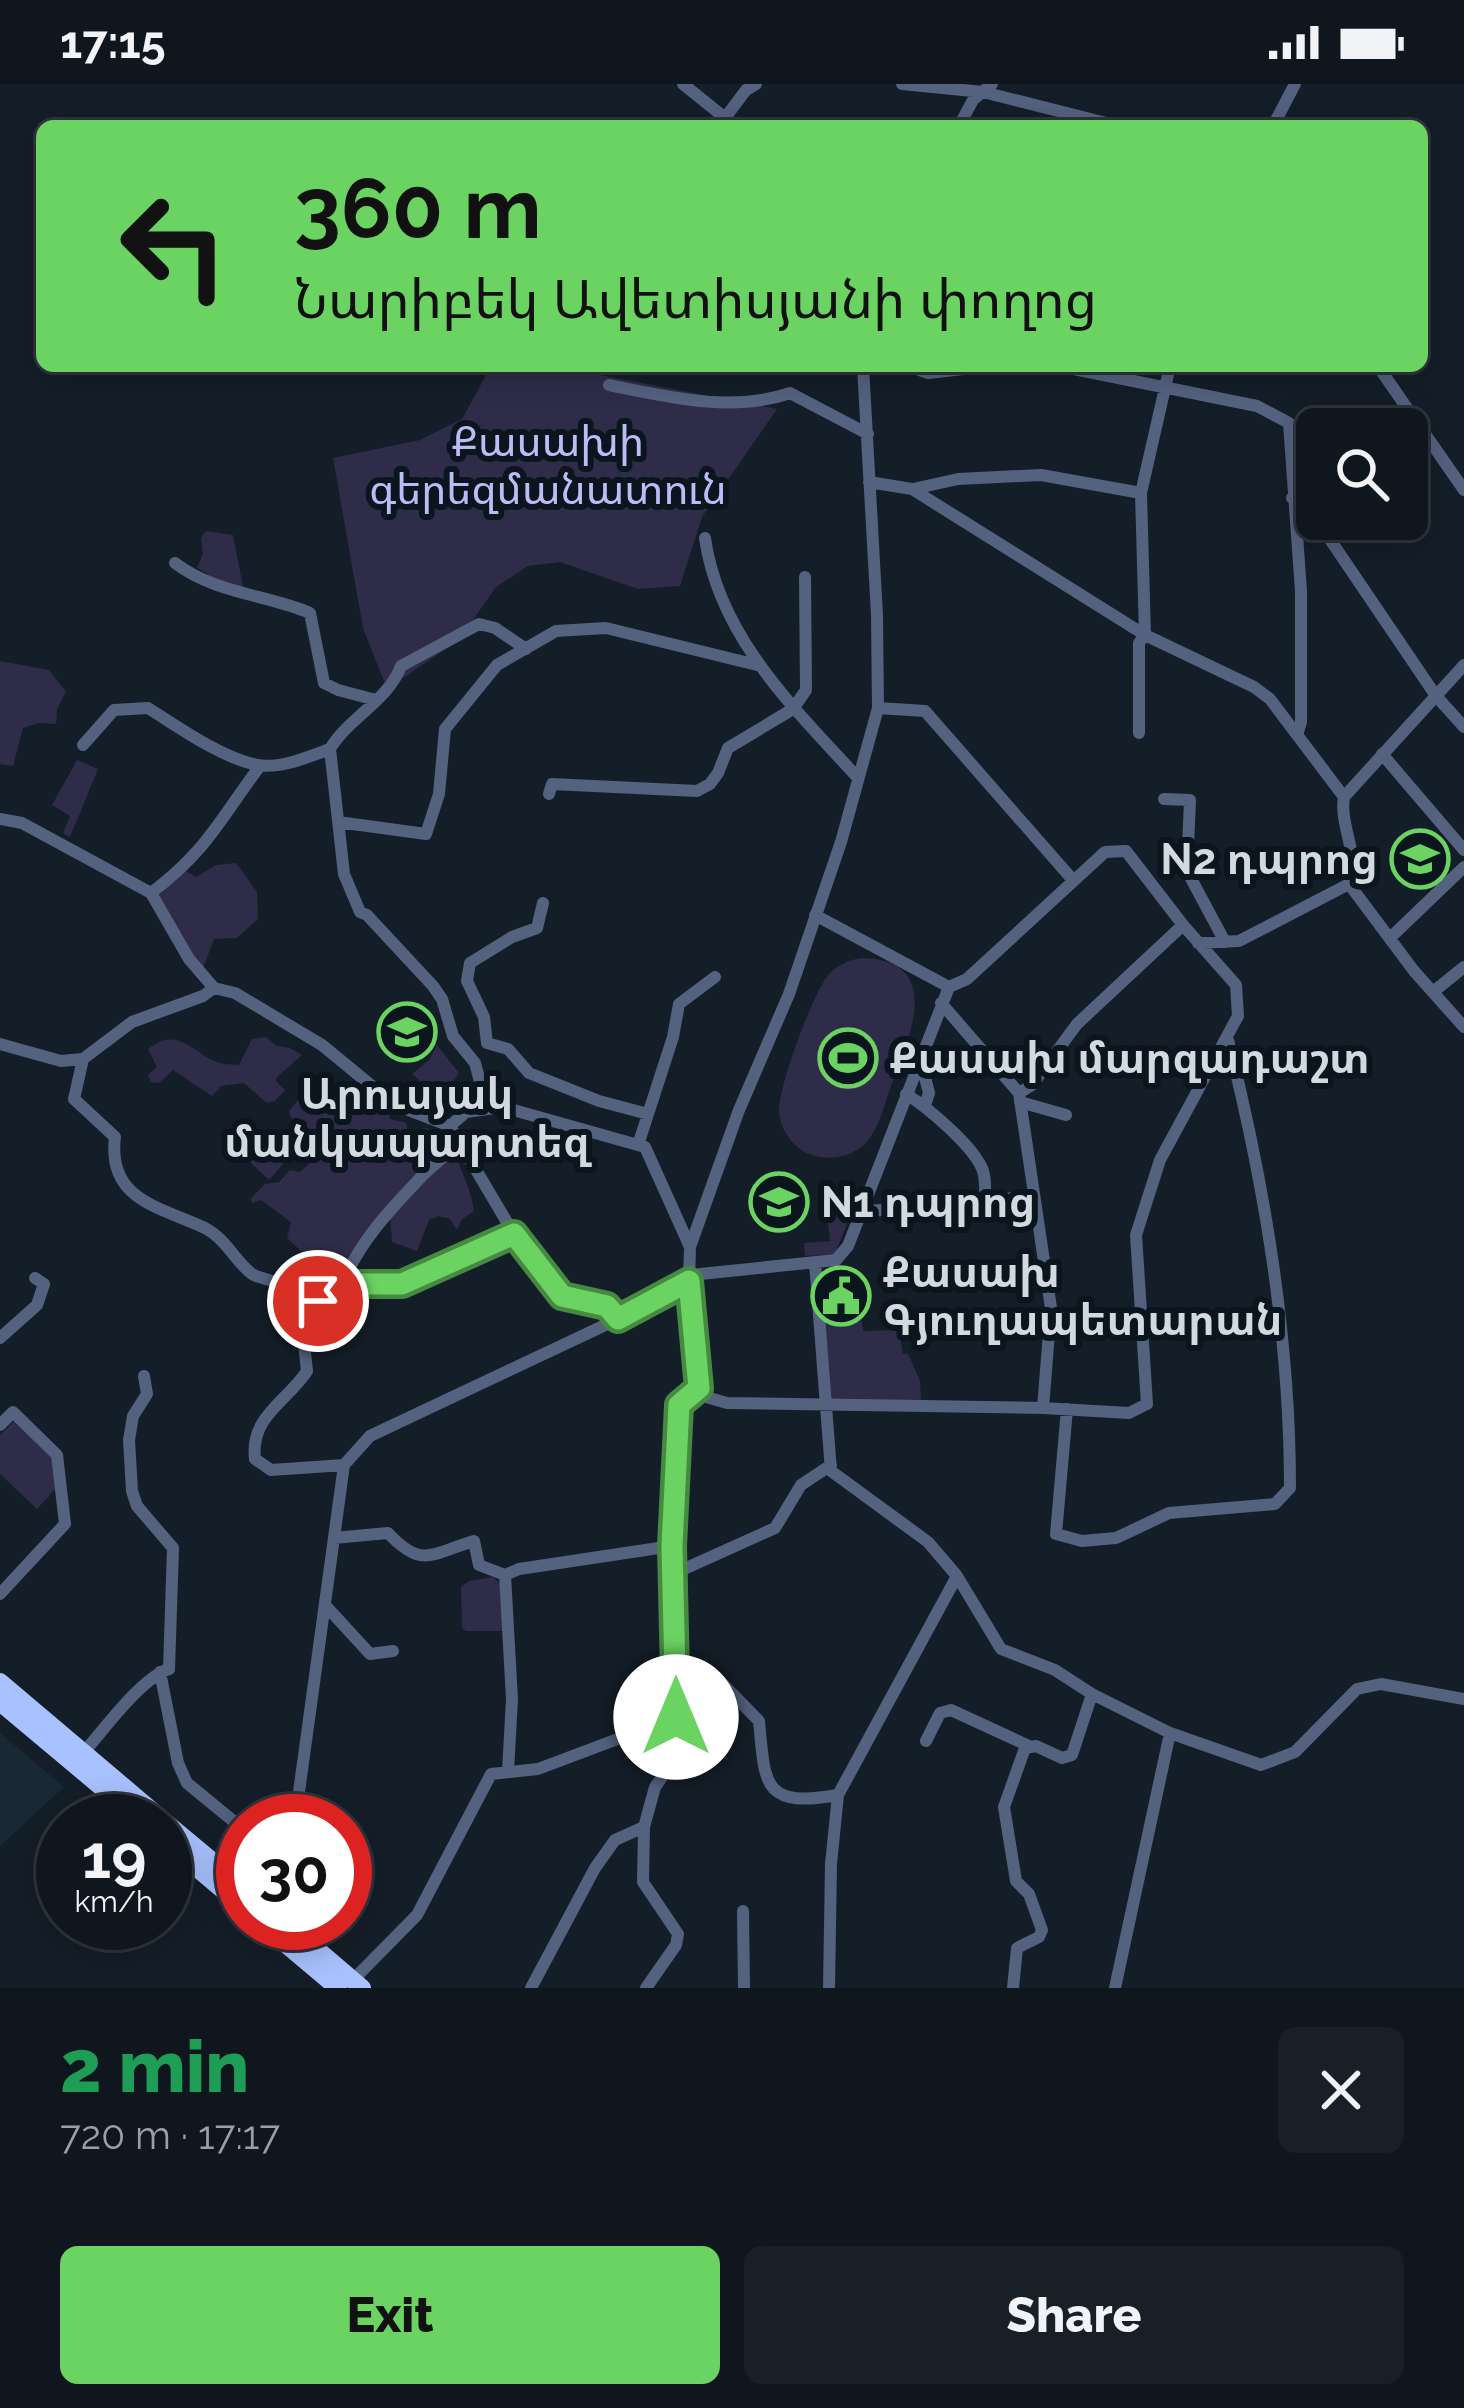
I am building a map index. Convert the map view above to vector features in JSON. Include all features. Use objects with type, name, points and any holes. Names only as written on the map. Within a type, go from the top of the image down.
[{"type":"highway","points":[[0,1682],[132,1794]]},
{"type":"highway","points":[[0,1702],[110,1794]]},
{"type":"highway","points":[[192,1844],[216,1864]]},
{"type":"highway","points":[[192,1864],[216,1884]]},
{"type":"highway","points":[[301,1950],[351,1985]]},
{"type":"highway","points":[[315,1950],[351,1985]]},
{"type":"street","points":[[683,84],[728,120]]},
{"type":"street","points":[[731,120],[746,90],[756,84]]},
{"type":"street","points":[[902,84],[987,88],[1097,120]]},
{"type":"street","points":[[1277,120],[1294,84]]},
{"type":"street","points":[[962,120],[973,100],[987,88]]},
{"type":"street","points":[[299,1794],[344,1466],[370,1436],[618,1319],[689,1281],[700,1274],[815,1264],[844,1254],[949,987],[967,980],[1106,852],[1126,851],[1136,860],[1183,926],[1236,986],[1238,1016],[1160,1160],[1136,1235],[1147,1404],[1129,1413],[727,1403],[706,1396],[699,1388],[689,1281],[690,1247],[739,1110],[789,994],[878,708],[863,372]]},
{"type":"street","points":[[1087,372],[1257,406],[1289,423],[1301,591],[1301,722],[1297,735]]},
{"type":"street","points":[[1139,733],[1139,644],[1145,635],[1141,493],[1168,372]]},
{"type":"street","points":[[1382,372],[1464,490]]},
{"type":"street","points":[[609,385],[670,397],[757,405],[790,393],[868,434]]},
{"type":"street","points":[[869,482],[912,489],[958,479],[1041,475],[1141,493]]},
{"type":"street","points":[[912,489],[1145,635],[1255,687],[1270,699],[1344,797]]},
{"type":"street","points":[[1292,498],[1304,501],[1436,696],[1464,727]]},
{"type":"street","points":[[706,538],[710,568],[757,664],[858,778]]},
{"type":"street","points":[[175,563],[221,588],[281,600],[310,613],[324,682],[376,700]]},
{"type":"street","points":[[549,794],[552,784],[564,783],[697,791],[718,773],[728,748],[793,709],[806,690],[805,578]]},
{"type":"street","points":[[503,1107],[482,1089],[475,1064],[453,1036],[433,986],[360,912],[344,874],[330,749],[342,729],[397,679],[401,666],[478,624],[495,628],[526,650]]},
{"type":"street","points":[[338,823],[426,834],[439,794],[445,728],[496,665],[556,631],[606,628],[682,650],[757,664]]},
{"type":"street","points":[[1198,943],[1240,941],[1349,884],[1354,874],[1343,820],[1344,797],[1464,665]]},
{"type":"street","points":[[82,745],[114,710],[148,708],[260,766],[294,762],[330,749]]},
{"type":"street","points":[[878,708],[925,711],[1072,879]]},
{"type":"street","points":[[1382,754],[1464,850]]},
{"type":"street","points":[[151,893],[207,844],[260,766]]},
{"type":"street","points":[[1163,799],[1190,800],[1187,871],[1225,942]]},
{"type":"street","points":[[0,818],[22,823],[151,893],[189,959],[214,988],[235,993],[322,1045],[395,1105],[450,1126],[514,1234],[562,1296],[607,1306],[618,1319]]},
{"type":"street","points":[[1390,938],[1464,866]]},
{"type":"street","points":[[1349,884],[1464,1027]]},
{"type":"street","points":[[543,903],[537,928],[479,955],[467,969],[467,981],[484,1017],[487,1043],[508,1049],[529,1073],[599,1101],[648,1114]]},
{"type":"street","points":[[815,915],[949,987]]},
{"type":"street","points":[[1043,1408],[1051,1308],[1020,1098],[1077,1024],[1183,926]]},
{"type":"street","points":[[1433,992],[1464,967]]},
{"type":"street","points":[[638,1145],[679,1004],[715,976]]},
{"type":"street","points":[[0,1044],[61,1061],[83,1060],[132,1022],[214,988]]},
{"type":"street","points":[[941,1004],[1020,1098],[1066,1115]]},
{"type":"street","points":[[1067,1409],[1056,1534],[1082,1541],[1116,1538],[1169,1513],[1275,1504],[1290,1488],[1291,1408],[1264,1212],[1228,1039]]},
{"type":"street","points":[[920,1057],[929,1093],[925,1106]]},
{"type":"street","points":[[83,1060],[74,1099],[115,1137],[112,1157],[126,1186],[151,1207],[206,1228],[250,1273],[283,1287],[301,1315],[307,1371],[262,1420],[255,1459],[271,1471],[344,1466]]},
{"type":"street","points":[[906,1094],[925,1106],[978,1161],[985,1201]]},
{"type":"street","points":[[450,1126],[466,1112],[503,1107],[645,1148],[690,1247]]},
{"type":"street","points":[[301,1315],[342,1284],[364,1238],[458,1139]]},
{"type":"street","points":[[860,1212],[1034,1196]]},
{"type":"street","points":[[342,1284],[402,1284],[514,1234]]},
{"type":"street","points":[[815,1264],[832,1471],[928,1541],[957,1576],[1001,1649],[1055,1670],[1170,1733],[1261,1765],[1295,1752],[1357,1689],[1381,1684],[1464,1699]]},
{"type":"street","points":[[0,1338],[37,1305],[44,1285],[35,1278]]},
{"type":"street","points":[[83,1753],[160,1672],[170,1669],[173,1548],[137,1506],[128,1466],[133,1416],[147,1394],[144,1376]]},
{"type":"street","points":[[646,1988],[676,1945],[678,1934],[643,1882],[644,1827],[655,1787],[675,1759],[672,1546],[679,1405],[699,1388]]},
{"type":"street","points":[[0,1425],[13,1412],[57,1455],[65,1524],[0,1594]]},
{"type":"street","points":[[674,1574],[776,1528],[801,1485],[831,1465]]},
{"type":"street","points":[[334,1538],[388,1532],[406,1552],[419,1557],[474,1541],[479,1565],[506,1575],[519,1569],[672,1546]]},
{"type":"street","points":[[506,1575],[512,1700],[508,1771]]},
{"type":"street","points":[[829,1988],[831,1864],[838,1795],[957,1576]]},
{"type":"street","points":[[325,1605],[370,1654],[392,1651]]},
{"type":"street","points":[[160,1672],[178,1763],[187,1783],[216,1807]]},
{"type":"street","points":[[676,1680],[714,1675],[759,1721],[760,1766],[771,1786],[787,1798],[802,1802],[838,1795]]},
{"type":"street","points":[[926,1741],[940,1714],[951,1709],[1029,1746],[1067,1758],[1092,1694]]},
{"type":"street","points":[[351,1985],[417,1915],[491,1774],[538,1769],[676,1717]]},
{"type":"street","points":[[1115,1988],[1170,1733]]},
{"type":"street","points":[[1013,1988],[1017,1948],[1040,1937],[1042,1930],[1029,1894],[1016,1881],[1004,1807],[1024,1748],[1029,1746]]},
{"type":"street","points":[[531,1988],[595,1868],[615,1840],[644,1827]]},
{"type":"street","points":[[742,1911],[744,1988]]},
{"type":"shaded area","points":[[0,1733],[64,1787],[56,1794],[36,1794],[36,1813],[0,1846]]},
{"type":"green space","name":"Քասախի գերեզմանատուն","points":[[488,372],[584,372],[777,409],[702,517],[680,586],[638,589],[560,562],[528,566],[496,587],[459,640],[387,689],[363,628],[333,458],[420,440],[462,419]]},
{"type":"green space","points":[[206,531],[233,535],[244,592],[208,579],[197,568]]},
{"type":"green space","points":[[0,661],[49,670],[66,692],[56,724],[23,728],[13,766],[0,764]]},
{"type":"green space","points":[[77,760],[98,769],[70,837],[63,833],[70,816],[52,805]]},
{"type":"green space","points":[[236,863],[257,892],[258,919],[237,938],[214,939],[203,968],[159,895],[186,871],[196,877],[216,865]]},
{"type":"green space","name":"Քասախ մարզադաշտ","points":[[861,958],[888,962],[904,972],[913,987],[912,1026],[869,1139],[846,1155],[819,1157],[790,1138],[780,1120],[780,1101],[797,1042],[822,984],[836,968]]},
{"type":"green space","points":[[266,1037],[302,1055],[277,1077],[285,1090],[275,1101],[267,1103],[244,1083],[221,1086],[212,1096],[173,1070],[159,1083],[151,1082],[148,1075],[157,1067],[148,1049],[159,1042],[177,1040],[220,1063],[239,1065],[252,1039]]},
{"type":"green space","points":[[437,1045],[459,1073],[450,1086],[426,1086],[412,1074],[429,1060]]},
{"type":"green space","points":[[317,1084],[337,1098],[364,1092],[375,1104],[387,1104],[390,1119],[406,1123],[409,1135],[424,1128],[450,1133],[474,1211],[462,1219],[457,1230],[450,1219],[429,1220],[417,1251],[392,1242],[390,1217],[337,1284],[303,1302],[299,1290],[313,1276],[306,1265],[313,1252],[301,1251],[287,1238],[291,1222],[261,1200],[252,1203],[251,1198],[290,1170],[300,1172],[317,1156],[317,1142],[292,1120],[289,1111]]},
{"type":"green space","points":[[269,1137],[293,1153],[269,1180],[246,1158]]},
{"type":"green space","points":[[861,1189],[835,1254],[805,1256],[804,1243],[830,1241],[825,1192]]},
{"type":"green space","points":[[861,1316],[863,1331],[899,1330],[903,1354],[908,1354],[920,1381],[921,1401],[829,1406],[824,1319]]},
{"type":"green space","points":[[15,1420],[55,1461],[58,1486],[37,1509],[0,1474],[0,1435]]},
{"type":"green space","points":[[493,1577],[503,1587],[505,1631],[466,1631],[462,1628],[461,1587]]},
{"type":"place","name":"N2 դպրոց","points":[[1420,859]]},
{"type":"place","name":"Արուսյակ մանկապարտեզ","points":[[407,1032]]},
{"type":"place","name":"Քասախ մարզադաշտ","points":[[848,1058]]},
{"type":"place","name":"N1 դպրոց","points":[[779,1202]]},
{"type":"place","name":"Քասախ Գյուղապետարան","points":[[841,1296]]},
{"type":"route","points":[[318,1301],[342,1284],[402,1284],[514,1234],[562,1296],[607,1306],[618,1319],[689,1281],[699,1388],[679,1405],[672,1546],[676,1717]]}]
